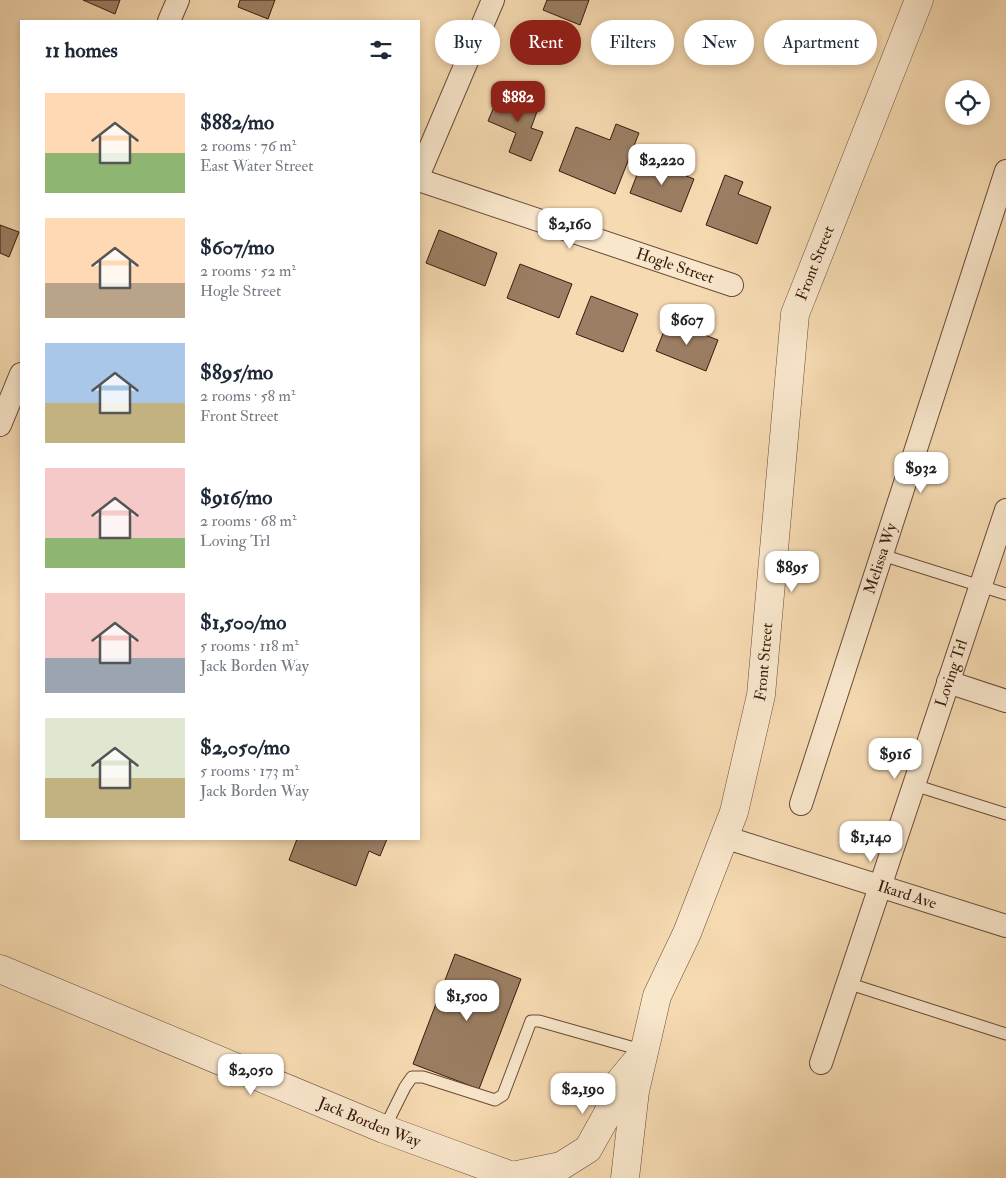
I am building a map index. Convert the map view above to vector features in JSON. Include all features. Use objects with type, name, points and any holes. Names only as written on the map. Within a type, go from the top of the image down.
[{"type":"street","points":[[169,20],[178,0]]},
{"type":"street","points":[[420,172],[493,0]]},
{"type":"street","name":"Front Street","points":[[626,1178],[635,1091],[657,996],[687,933],[734,812],[761,695],[795,314],[919,0]]},
{"type":"street","name":"Melissa Wy","points":[[801,804],[1006,171]]},
{"type":"street","name":"Hogle Street","points":[[420,180],[732,285]]},
{"type":"street","points":[[0,425],[20,376]]},
{"type":"street","name":"Loving Trl","points":[[821,1063],[1006,510]]},
{"type":"street","points":[[948,682],[1006,701]]},
{"type":"street","name":"Ikard Ave","points":[[724,836],[1006,926]]},
{"type":"street","name":"Jack Borden Way","points":[[0,969],[384,1129],[515,1177]]},
{"type":"street","points":[[515,1177],[561,1166],[588,1149],[607,1115],[621,1080],[645,1051]]},
{"type":"lane","points":[[882,555],[1006,594]]},
{"type":"lane","points":[[914,785],[1006,814]]},
{"type":"lane","points":[[847,983],[1006,1034]]},
{"type":"lane","points":[[384,1129],[404,1087],[412,1077],[423,1077],[495,1100],[503,1095],[531,1021],[539,1021],[645,1051]]},
{"type":"building","points":[[83,0],[120,0],[115,14]]},
{"type":"building","points":[[240,0],[275,0],[268,19],[238,7]]},
{"type":"building","points":[[547,0],[589,0],[581,22],[581,20],[568,20],[543,10]]},
{"type":"building","points":[[501,90],[539,106],[531,128],[543,132],[531,161],[509,152],[516,133],[488,121]]},
{"type":"building","points":[[616,124],[639,133],[615,194],[559,171],[576,127],[610,140]]},
{"type":"building","points":[[643,159],[694,179],[681,212],[630,193]]},
{"type":"building","points":[[725,175],[743,182],[738,194],[771,207],[757,244],[706,225]]},
{"type":"building","points":[[0,225],[19,232],[9,257],[0,253]]},
{"type":"building","points":[[439,230],[497,253],[485,286],[426,263]]},
{"type":"building","points":[[520,264],[572,284],[559,318],[507,298]]},
{"type":"building","points":[[591,296],[638,314],[623,352],[576,334]]},
{"type":"building","points":[[668,321],[718,340],[706,371],[656,351]]},
{"type":"building","points":[[297,840],[387,840],[380,856],[369,851],[356,886],[289,860]]},
{"type":"building","points":[[455,954],[521,979],[479,1089],[413,1064]]}]
